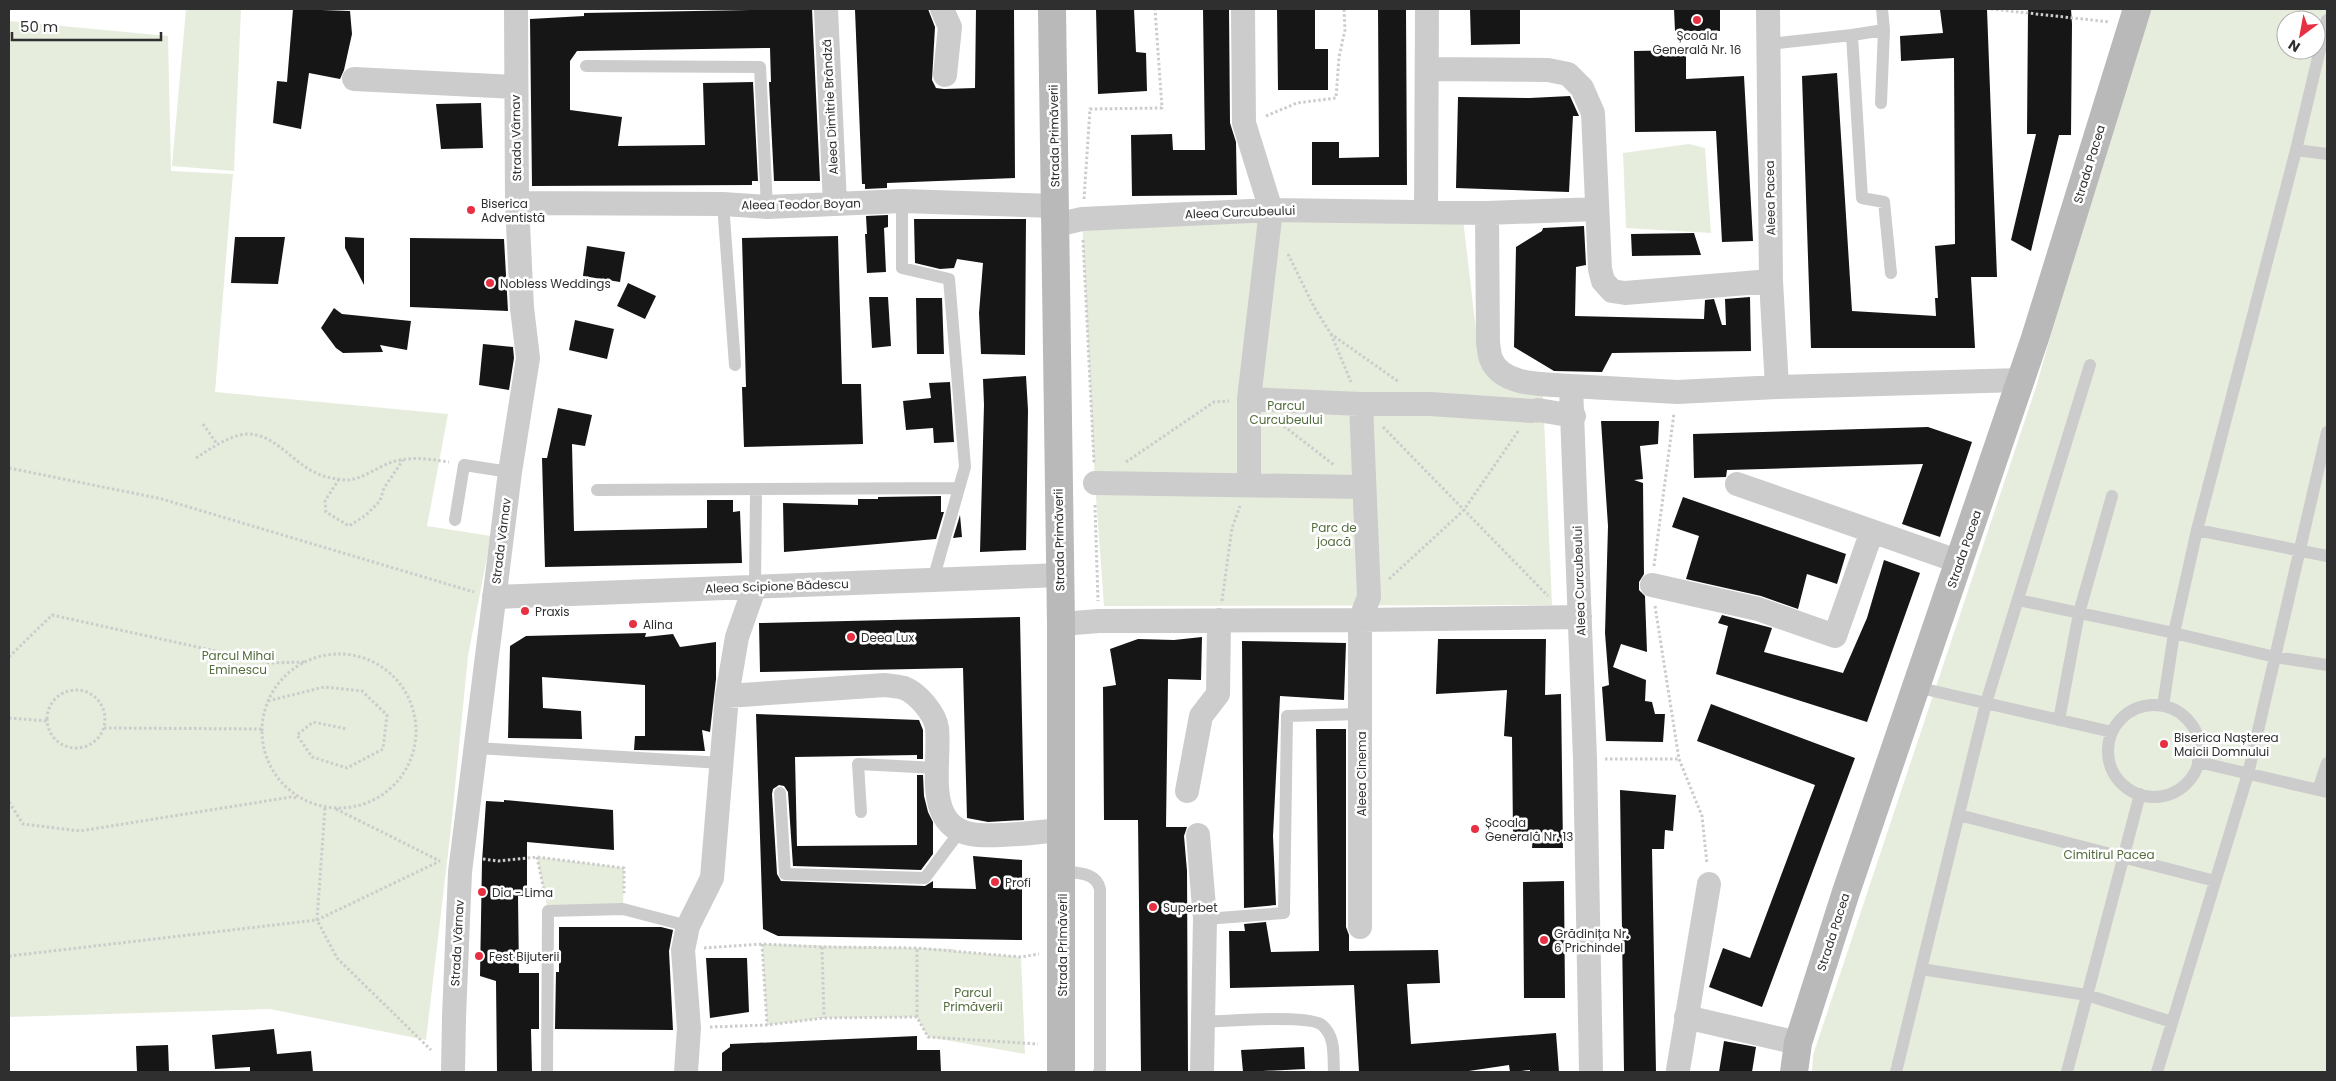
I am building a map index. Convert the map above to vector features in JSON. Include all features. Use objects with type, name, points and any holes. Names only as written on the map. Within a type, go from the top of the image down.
[{"type":"main road","name":"Strada Primăverii","points":[[1052,9],[1061,624],[1061,1072]]},
{"type":"main road","name":"Strada Pacea","points":[[1794,1072],[1798,1044],[1846,892],[1960,562],[2020,380],[2064,245],[2133,14]]},
{"type":"street","name":"Strada Vârnav","points":[[454,1072],[454,862],[476,748],[510,472],[528,358],[522,308],[517,203],[516,9]]},
{"type":"street","name":"Aleea Dimitrie Brândză","points":[[826,9],[835,204]]},
{"type":"street","points":[[942,9],[950,26],[945,75]]},
{"type":"street","points":[[1243,9],[1244,123],[1271,210],[1249,399],[1248,485]]},
{"type":"street","points":[[1426,211],[1427,9]]},
{"type":"street","name":"Aleea Pacea","points":[[1768,9],[1770,281],[1777,387]]},
{"type":"street","points":[[1428,69],[1548,70],[1568,74],[1582,88],[1593,113],[1600,269],[1603,280],[1612,291],[1626,293],[1770,281]]},
{"type":"street","points":[[354,79],[515,87]]},
{"type":"street","name":"Aleea Teodor Boyan","points":[[517,203],[723,204],[767,207],[902,202],[1056,215]]},
{"type":"street","name":"Aleea Curcubeului","points":[[1056,215],[1082,219],[1271,210],[1487,213],[1597,209]]},
{"type":"street","points":[[1487,213],[1488,343],[1491,359],[1501,372],[1523,382],[1677,392],[1777,387],[2020,380]]},
{"type":"street","name":"Aleea Curcubeului","points":[[1571,386],[1574,416],[1585,759],[1592,1072]]},
{"type":"street","points":[[1249,399],[1361,404],[1430,404],[1538,410],[1574,416]]},
{"type":"street","points":[[1360,620],[1369,598],[1361,404]]},
{"type":"street","points":[[1095,483],[1363,487]]},
{"type":"street","points":[[1737,484],[1960,562]]},
{"type":"street","points":[[1652,585],[1758,609],[1835,636],[1872,531]]},
{"type":"street","name":"Aleea Scipione Bădescu","points":[[494,598],[1060,575]]},
{"type":"street","points":[[686,1072],[689,1028],[683,950],[688,926],[712,878],[728,696],[738,638],[755,586]]},
{"type":"street","points":[[1061,624],[1099,621],[1580,617]]},
{"type":"street","points":[[1187,791],[1201,716],[1218,694],[1219,620]]},
{"type":"street","name":"Aleea Cinema","points":[[1360,620],[1360,927]]},
{"type":"street","points":[[728,696],[885,685],[904,688],[920,699],[937,726],[936,768],[939,810],[947,820],[961,830],[977,835],[1062,830]]},
{"type":"street","points":[[1198,835],[1206,919],[1202,1072]]},
{"type":"street","points":[[1678,1070],[1709,884]]},
{"type":"street","points":[[1686,1017],[1798,1044]]},
{"type":"lane","points":[[1881,103],[1884,30],[1882,9]]},
{"type":"lane","points":[[2163,706],[2174,632],[2197,530],[2296,150],[2327,20]]},
{"type":"lane","points":[[1768,44],[1884,30]]},
{"type":"lane","points":[[1852,34],[1862,198],[1884,202],[1891,273]]},
{"type":"lane","points":[[586,66],[760,67],[767,207]]},
{"type":"lane","points":[[2296,150],[2327,154]]},
{"type":"lane","points":[[902,202],[902,268],[949,279],[965,467],[933,580]]},
{"type":"lane","points":[[723,204],[735,366]]},
{"type":"lane","points":[[1896,1072],[1986,703],[2090,365]]},
{"type":"lane","points":[[2157,1072],[2248,774],[2327,432]]},
{"type":"lane","points":[[455,520],[464,465],[510,472]]},
{"type":"lane","points":[[597,490],[958,488]]},
{"type":"lane","points":[[755,586],[756,490]]},
{"type":"lane","points":[[2059,720],[2079,613],[2112,496]]},
{"type":"lane","points":[[2197,530],[2327,556]]},
{"type":"lane","points":[[2018,600],[2174,632],[2276,657],[2327,665]]},
{"type":"lane","points":[[1916,687],[2112,732]]},
{"type":"lane","points":[[2148,705],[2163,706],[2177,711],[2188,721],[2196,733],[2200,748],[2198,762],[2192,776],[2182,787],[2169,794],[2154,796],[2140,794],[2127,788],[2116,777],[2109,762],[2108,747],[2112,732],[2120,719],[2133,709],[2148,705]]},
{"type":"lane","points":[[1206,919],[1284,913],[1288,716],[1361,714]]},
{"type":"lane","points":[[476,748],[722,763]]},
{"type":"lane","points":[[2198,762],[2323,791],[2327,763]]},
{"type":"lane","points":[[861,812],[858,764],[936,768]]},
{"type":"lane","points":[[780,793],[785,874],[925,878],[961,830]]},
{"type":"lane","points":[[2067,1072],[2140,794]]},
{"type":"lane","points":[[1959,815],[2215,881]]},
{"type":"lane","points":[[1062,871],[1091,876],[1098,882],[1100,889],[1099,1072]]},
{"type":"lane","points":[[547,1072],[548,911],[624,909],[688,926]]},
{"type":"lane","points":[[1921,970],[2087,995],[2172,1022]]},
{"type":"lane","points":[[1203,1022],[1301,1019],[1321,1024],[1333,1040],[1334,1072]]},
{"type":"path","points":[[1099,621],[1095,483],[1082,219],[1090,109],[1162,108],[1155,9]]},
{"type":"path","points":[[1244,123],[1297,103],[1336,98],[1339,57],[1345,30],[1344,9]]},
{"type":"path","points":[[1992,9],[2133,14]]},
{"type":"path","points":[[1287,252],[1314,307],[1331,334],[1361,404],[1546,595],[1580,617]]},
{"type":"path","points":[[1331,334],[1430,404]]},
{"type":"path","points":[[1677,392],[1652,585],[1679,759],[1702,816],[1709,884]]},
{"type":"path","points":[[1095,483],[1214,402],[1249,399],[1363,487]]},
{"type":"path","points":[[1369,598],[1463,511],[1532,411]]},
{"type":"path","points":[[203,424],[217,444]]},
{"type":"path","points":[[196,458],[217,444],[241,435],[259,435],[269,439],[315,473],[339,479],[349,480],[403,460],[424,458],[464,465]]},
{"type":"path","points":[[339,479],[327,495],[325,501],[326,512],[349,526],[366,515],[380,501],[384,488],[403,460]]},
{"type":"path","points":[[9,468],[162,499],[494,598]]},
{"type":"path","points":[[1219,620],[1232,528],[1248,485]]},
{"type":"path","points":[[9,657],[52,615],[270,663],[304,662]]},
{"type":"path","points":[[329,654],[355,655],[379,665],[398,681],[412,704],[417,729],[414,754],[402,777],[384,795],[361,806],[335,809],[325,808],[300,798],[284,786],[271,769],[264,750],[262,729],[268,701],[276,685],[289,672],[304,662],[329,654]]},
{"type":"path","points":[[268,701],[324,687],[362,691],[387,715],[383,749],[347,768],[312,757],[297,735],[312,722],[347,729]]},
{"type":"path","points":[[84,691],[93,695],[104,710],[104,728],[100,737],[92,744],[83,748],[63,745],[55,739],[49,731],[47,721],[52,703],[58,696],[66,692],[84,691]]},
{"type":"path","points":[[9,718],[47,721]]},
{"type":"path","points":[[104,728],[262,729]]},
{"type":"path","points":[[1585,759],[1679,759]]},
{"type":"path","points":[[9,802],[23,824],[80,831],[291,797],[300,798]]},
{"type":"path","points":[[325,808],[316,920],[337,958],[430,1048],[435,1056]]},
{"type":"path","points":[[335,809],[454,862]]},
{"type":"path","points":[[537,857],[548,911]]},
{"type":"path","points":[[9,956],[316,920],[454,862],[498,861],[537,857],[624,868],[624,909]]},
{"type":"path","points":[[683,950],[762,944],[917,948],[1021,957],[1062,950]]},
{"type":"path","points":[[762,944],[766,1025]]},
{"type":"path","points":[[822,947],[824,1018]]},
{"type":"path","points":[[917,948],[917,1017],[928,1037],[1061,1045]]},
{"type":"path","points":[[689,1028],[766,1025],[824,1018],[917,1017]]},
{"type":"green space","points":[[186,9],[241,9],[234,171],[172,166]]},
{"type":"green space","name":"Cimitirul Pacea","points":[[2144,9],[2327,9],[2327,1072],[1812,1072],[1813,1055],[2036,387]]},
{"type":"green space","name":"Parcul Mihai Eminescu","points":[[9,21],[168,36],[171,171],[233,174],[215,392],[448,414],[427,526],[491,536],[468,656],[451,828],[426,1040],[270,1009],[9,1017]]},
{"type":"green space","points":[[1689,144],[1705,148],[1711,233],[1626,228],[1623,153]]},
{"type":"green space","name":"Parcul Curcubeului","points":[[1082,219],[1463,219],[1479,356],[1543,394],[1552,605],[1104,606],[1095,483]]},
{"type":"green space","points":[[537,857],[624,868],[623,909],[548,911]]},
{"type":"green space","name":"Parcul Primăverii","points":[[762,944],[954,949],[954,951],[1021,957],[1025,1054],[928,1037],[917,1017],[824,1018],[767,1025]]},
{"type":"building","points":[[293,9],[350,11],[352,34],[344,70],[340,79],[309,73],[301,129],[273,123],[277,81],[287,82]]},
{"type":"building","points":[[812,9],[820,181],[774,181],[769,82],[771,82],[770,48],[577,51],[570,61],[570,110],[622,117],[618,146],[705,145],[703,83],[753,82],[758,181],[752,181],[752,185],[532,186],[530,19],[584,16],[584,13]]},
{"type":"building","points":[[928,9],[935,27],[932,80],[936,88],[944,89],[975,88],[976,9],[1014,9],[1015,178],[887,183],[887,188],[865,189],[865,184],[862,184],[855,10]]},
{"type":"building","points":[[1096,9],[1134,9],[1136,52],[1146,53],[1147,91],[1098,94]]},
{"type":"building","points":[[1203,9],[1229,9],[1230,123],[1236,142],[1237,195],[1132,196],[1131,135],[1172,134],[1173,150],[1205,150]]},
{"type":"building","points":[[1277,9],[1315,9],[1315,49],[1328,49],[1328,90],[1278,90]]},
{"type":"building","points":[[1378,9],[1406,9],[1407,185],[1312,185],[1312,142],[1339,142],[1339,158],[1379,157]]},
{"type":"building","points":[[1470,9],[1520,10],[1520,44],[1471,45]]},
{"type":"building","name":"Școala Generală Nr. 16","points":[[1674,9],[1720,9],[1720,31],[1675,31]]},
{"type":"building","points":[[1987,9],[1997,277],[1971,277],[1975,348],[1811,348],[1802,76],[1837,73],[1852,311],[1936,316],[1935,298],[1938,298],[1935,246],[1955,244],[1954,58],[1901,61],[1900,36],[1943,33],[1940,10]]},
{"type":"building","points":[[2028,9],[2071,9],[2072,24],[2071,135],[2059,135],[2031,251],[2011,240],[2036,134],[2027,134]]},
{"type":"building","points":[[1686,50],[1686,79],[1744,76],[1753,241],[1722,242],[1716,131],[1635,132],[1634,51]]},
{"type":"building","points":[[1570,96],[1579,116],[1573,116],[1569,192],[1456,188],[1458,97],[1530,98]]},
{"type":"building","points":[[481,103],[483,148],[441,149],[436,104]]},
{"type":"building","points":[[888,215],[888,227],[884,228],[886,272],[867,273],[866,216]]},
{"type":"building","points":[[914,219],[1026,219],[1025,355],[981,354],[979,313],[983,263],[957,259],[954,268],[940,269],[915,263]]},
{"type":"building","points":[[1584,226],[1586,265],[1576,267],[1575,316],[1704,319],[1705,300],[1714,299],[1722,325],[1726,325],[1725,299],[1750,297],[1751,351],[1612,353],[1602,372],[1554,371],[1514,347],[1516,247],[1542,231],[1543,228]]},
{"type":"building","points":[[1694,233],[1701,255],[1632,256],[1631,234]]},
{"type":"building","points":[[838,236],[842,384],[861,384],[863,444],[744,447],[742,387],[746,387],[742,238]]},
{"type":"building","points":[[235,237],[285,237],[278,284],[231,283]]},
{"type":"building","points":[[345,237],[364,238],[364,285],[345,248]]},
{"type":"building","points":[[410,238],[504,239],[508,311],[410,307]]},
{"type":"building","points":[[587,246],[625,252],[620,282],[583,276]]},
{"type":"building","points":[[628,283],[656,296],[645,319],[617,306]]},
{"type":"building","points":[[869,297],[888,297],[891,346],[872,348]]},
{"type":"building","points":[[916,298],[942,298],[944,354],[917,354]]},
{"type":"building","points":[[334,308],[342,314],[411,321],[407,350],[380,345],[383,352],[343,353],[336,348],[321,328]]},
{"type":"building","points":[[575,320],[614,329],[607,359],[569,350]]},
{"type":"building","points":[[483,344],[513,347],[514,358],[509,390],[479,385]]},
{"type":"building","points":[[1026,376],[1028,410],[1026,550],[980,552],[983,379]]},
{"type":"building","points":[[950,382],[954,442],[934,443],[933,428],[906,430],[903,401],[931,398],[929,383]]},
{"type":"building","points":[[558,408],[592,415],[585,446],[572,444],[574,531],[707,528],[707,500],[733,500],[733,512],[740,511],[742,563],[545,567],[542,458],[547,458]]},
{"type":"building","points":[[1601,421],[1659,421],[1658,444],[1640,446],[1643,479],[1634,480],[1643,483],[1644,574],[1639,582],[1639,590],[1645,596],[1647,652],[1621,644],[1613,667],[1646,680],[1645,701],[1652,702],[1655,714],[1665,714],[1663,742],[1606,741],[1602,687],[1609,685],[1605,633],[1608,526]]},
{"type":"building","points":[[1928,427],[1972,442],[1940,537],[1902,524],[1923,464],[1727,470],[1726,477],[1694,478],[1693,434]]},
{"type":"building","points":[[941,496],[941,512],[944,512],[936,539],[784,552],[783,503],[858,505],[858,499]]},
{"type":"building","points":[[1683,497],[1846,554],[1837,584],[1807,574],[1798,609],[1761,596],[1686,579],[1699,536],[1672,527]]},
{"type":"building","points":[[960,515],[962,537],[953,538]]},
{"type":"building","points":[[1884,560],[1920,573],[1867,722],[1716,674],[1728,626],[1718,623],[1722,615],[1772,628],[1764,652],[1843,673],[1867,618]]},
{"type":"building","points":[[1020,617],[1024,820],[988,822],[967,818],[963,668],[760,672],[759,623]]},
{"type":"building","points":[[646,633],[645,637],[673,634],[680,647],[716,642],[716,679],[710,732],[702,730],[705,751],[634,750],[635,736],[645,736],[645,685],[542,677],[543,708],[581,711],[582,739],[508,738],[510,646],[526,636]]},
{"type":"building","points":[[1202,637],[1201,680],[1168,679],[1166,827],[1187,827],[1184,836],[1187,871],[1188,1072],[1141,1072],[1138,820],[1104,820],[1103,687],[1116,685],[1110,649],[1138,639],[1174,640]]},
{"type":"building","points":[[1438,639],[1546,639],[1545,695],[1561,694],[1563,848],[1532,848],[1533,833],[1513,834],[1512,737],[1504,736],[1507,690],[1436,694]]},
{"type":"building","points":[[1242,641],[1346,643],[1344,700],[1280,696],[1273,836],[1276,905],[1244,908]]},
{"type":"building","points":[[1711,704],[1855,758],[1762,1007],[1709,987],[1723,948],[1750,958],[1815,785],[1697,741]]},
{"type":"building","points":[[756,714],[919,720],[923,730],[923,759],[917,759],[917,755],[795,757],[797,846],[917,845],[917,775],[923,775],[924,796],[933,822],[933,854],[921,870],[793,866],[788,792],[784,786],[779,785],[773,789],[772,794],[777,874],[781,881],[925,886],[933,881],[933,888],[976,889],[973,856],[1022,860],[1022,940],[778,936],[763,929]]},
{"type":"building","points":[[1316,729],[1346,729],[1346,927],[1349,935],[1349,951],[1438,950],[1440,983],[1407,984],[1411,1044],[1556,1033],[1559,1072],[1530,1072],[1530,1070],[1510,1072],[1509,1065],[1462,1072],[1359,1072],[1354,985],[1230,988],[1229,931],[1245,931],[1244,924],[1266,922],[1271,952],[1319,951]]},
{"type":"building","points":[[1620,790],[1676,795],[1673,831],[1665,830],[1664,849],[1652,849],[1656,1072],[1624,1072]]},
{"type":"building","points":[[504,800],[613,810],[614,850],[527,842],[527,896],[518,896],[519,973],[539,973],[539,1029],[531,1029],[532,1072],[497,1072],[496,981],[480,976],[482,862],[486,801],[504,802]]},
{"type":"building","name":"Grădinița Nr. 6 Prichindel","points":[[1564,881],[1565,998],[1524,998],[1523,882]]},
{"type":"building","points":[[559,927],[661,927],[673,930],[669,951],[673,1030],[555,1029],[556,972],[559,972]]},
{"type":"building","points":[[706,958],[747,958],[749,1012],[710,1018]]},
{"type":"building","points":[[274,1029],[277,1054],[311,1051],[313,1072],[250,1072],[250,1067],[215,1069],[212,1035]]},
{"type":"building","points":[[917,1036],[917,1050],[940,1050],[941,1072],[722,1072],[722,1053],[730,1047],[730,1044]]},
{"type":"building","points":[[1724,1041],[1756,1047],[1752,1072],[1719,1072]]},
{"type":"building","points":[[168,1045],[169,1072],[137,1072],[136,1046]]},
{"type":"building","points":[[1304,1047],[1305,1069],[1243,1072],[1241,1050]]},
{"type":"place","name":"Școala Generală Nr. 16","points":[[1697,20]]},
{"type":"place","name":"Biserica Adventistă","points":[[471,210]]},
{"type":"place","name":"Nobless Weddings","points":[[490,283]]},
{"type":"place","name":"Praxis","points":[[525,611]]},
{"type":"place","name":"Alina","points":[[633,624]]},
{"type":"place","name":"Deea Lux","points":[[851,637]]},
{"type":"place","name":"Biserica Nașterea Maicii Domnului","points":[[2164,744]]},
{"type":"place","name":"Școala Generală Nr. 13","points":[[1475,829]]},
{"type":"place","name":"Profi","points":[[995,882]]},
{"type":"place","name":"Dia - Lima","points":[[482,892]]},
{"type":"place","name":"Superbet","points":[[1153,907]]},
{"type":"place","name":"Grădinița Nr. 6 Prichindel","points":[[1544,940]]},
{"type":"place","name":"Fest Bijuterii","points":[[479,956]]},
{"type":"park label","name":"Parc de joacă","points":[[1334,534]]}]
